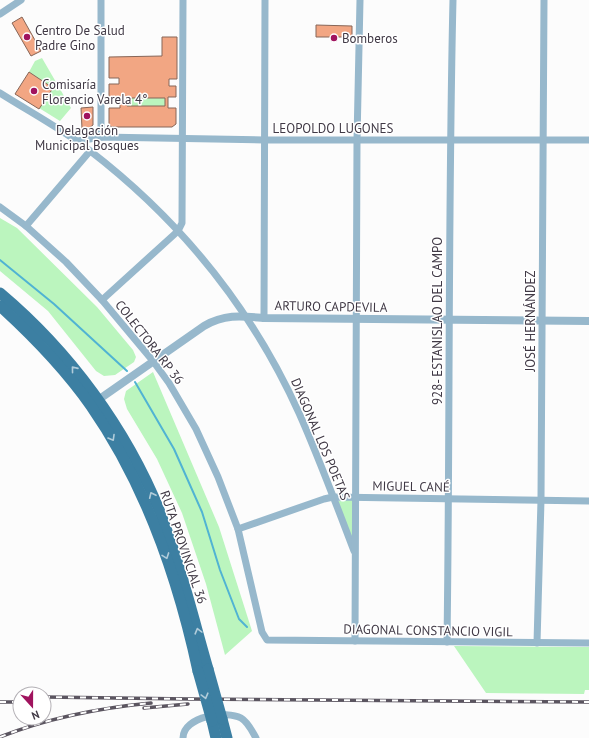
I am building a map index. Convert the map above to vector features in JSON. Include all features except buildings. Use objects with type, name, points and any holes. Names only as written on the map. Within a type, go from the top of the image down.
[{"type":"main road","name":"RUTA PROVINCIAL 36","points":[[0,293],[50,340],[98,400],[141,472],[160,512],[180,570],[203,670],[217,720],[227,738]]},
{"type":"main road","name":"RUTA PROVINCIAL 36","points":[[0,306],[21,325],[55,361],[86,400],[112,438],[129,469],[154,525],[169,566],[192,645],[203,670]]},
{"type":"main road","points":[[0,314],[21,325]]},
{"type":"main road","name":"RUTA PROVINCIAL 36","points":[[216,738],[217,720]]},
{"type":"street","points":[[0,14],[21,0]]},
{"type":"street","points":[[101,0],[101,137]]},
{"type":"street","points":[[102,300],[178,231],[182,223],[183,0]]},
{"type":"street","points":[[264,318],[265,0]]},
{"type":"street","points":[[355,641],[357,140],[360,0]]},
{"type":"street","name":"928- ESTANISLAO DEL CAMPO","points":[[447,642],[450,140],[453,0]]},
{"type":"street","name":"JOSÉ HERNÁNDEZ","points":[[537,643],[541,500],[544,0]]},
{"type":"street","name":"DIAGONAL LOS POETAS","points":[[0,93],[78,141],[132,186],[178,231],[214,271],[247,317],[299,412],[355,554]]},
{"type":"street","name":"LEOPOLDO LUGONES","points":[[78,141],[101,137],[264,140],[589,140]]},
{"type":"street","points":[[26,226],[90,151]]},
{"type":"street","name":"COLECTORA RP 36","points":[[0,207],[26,226],[66,262],[102,300],[170,383],[196,430],[218,477],[238,529],[262,632],[267,640]]},
{"type":"street","name":"ARTURO CAPDEVILA","points":[[98,400],[210,323],[225,317],[589,321]]},
{"type":"street","name":"MIGUEL CANÉ","points":[[238,529],[333,497],[589,501]]},
{"type":"street","name":"DIAGONAL CONSTANCIO VIGIL","points":[[267,640],[589,643]]},
{"type":"street","points":[[183,738],[186,727],[198,719],[226,715],[242,718],[256,738]]},
{"type":"green space","points":[[42,58],[71,108],[60,121],[39,108],[53,88],[29,72],[35,61]]},
{"type":"green space","points":[[127,98],[165,98],[165,106],[127,106]]},
{"type":"green space","points":[[0,218],[17,228],[97,307],[133,350],[136,357],[134,362],[115,375],[104,376],[96,371],[48,311],[0,271]]},
{"type":"green space","points":[[153,372],[219,527],[252,631],[225,655],[206,584],[182,513],[157,459],[127,409],[124,399],[126,391]]},
{"type":"green space","points":[[354,499],[354,546],[338,501]]},
{"type":"green space","points":[[454,646],[589,647],[589,690],[585,690],[584,694],[486,693]]},
{"type":"waterway","points":[[0,260],[54,304],[127,371]]},
{"type":"waterway","points":[[135,382],[174,449],[202,512],[220,570],[239,619],[247,627]]},
{"type":"railway","points":[[52,697],[589,702]]},
{"type":"railway","points":[[0,702],[12,702]]},
{"type":"railway","points":[[0,737],[55,719],[93,711],[151,703]]},
{"type":"railway","points":[[144,708],[188,704]]},
{"type":"place","name":"Centro De Salud Padre Gino","points":[[27,37]]},
{"type":"place","name":"Bomberos","points":[[334,38]]},
{"type":"place","name":"Comisaría Florencio Varela 4°","points":[[34,91]]},
{"type":"place","name":"Delagación Municipal Bosques","points":[[87,116]]}]
